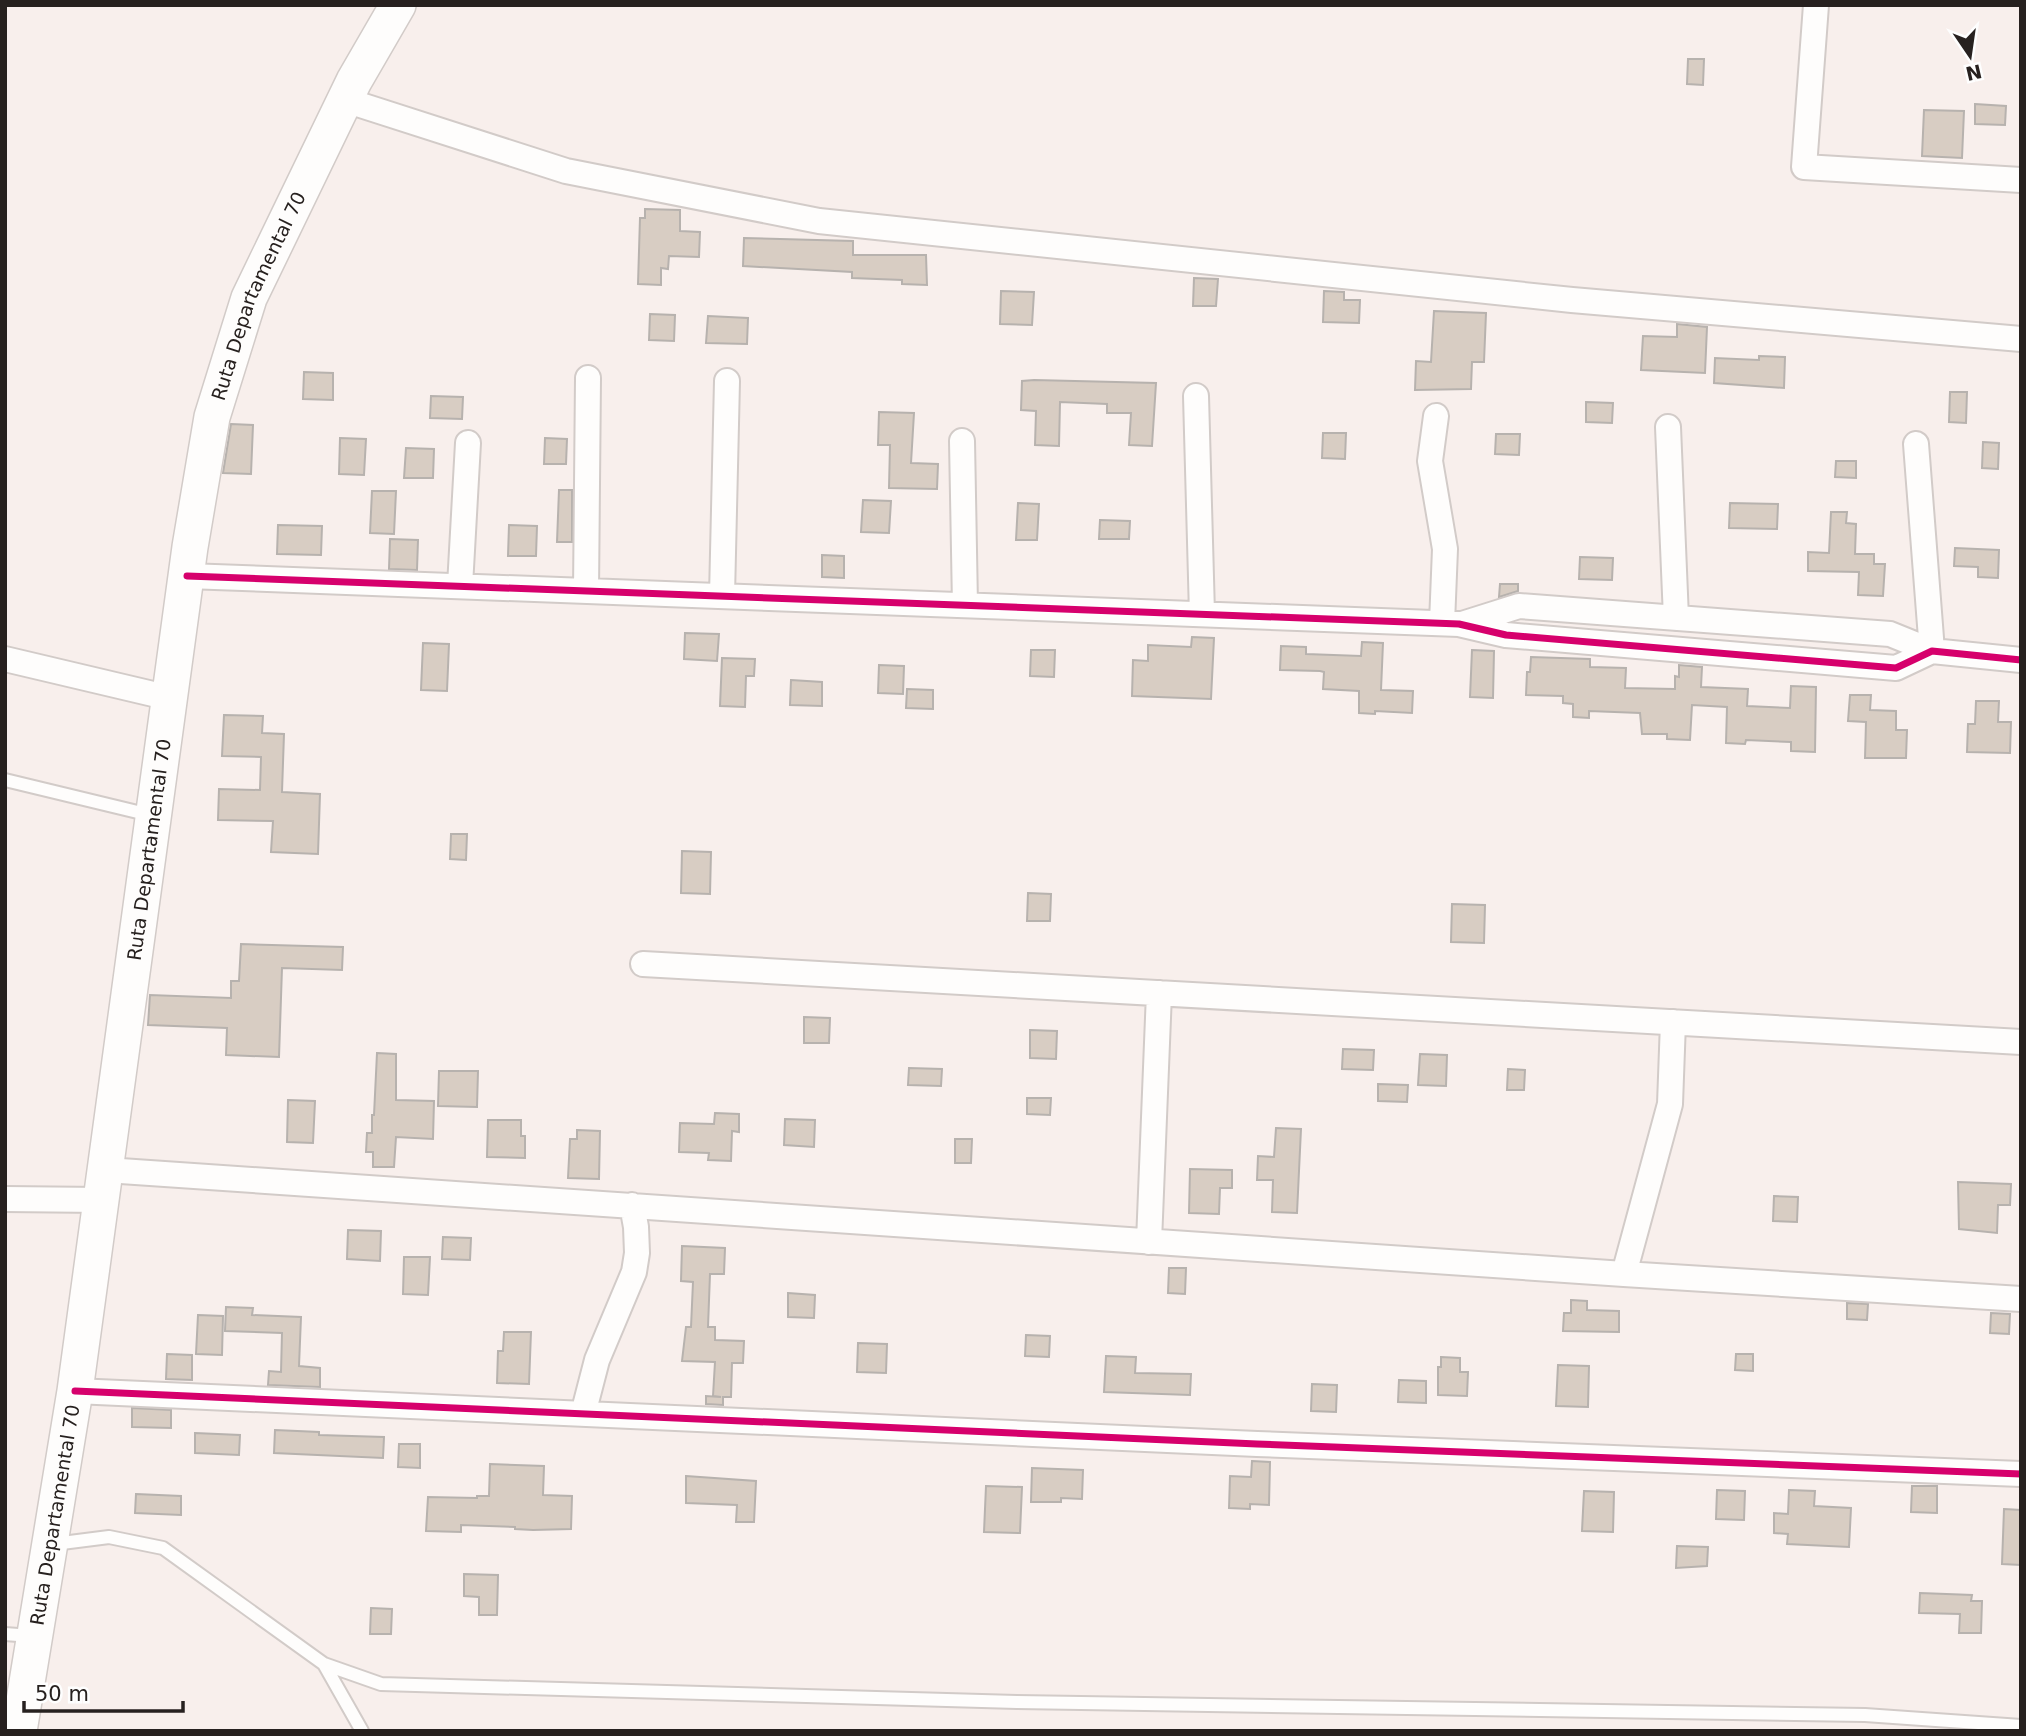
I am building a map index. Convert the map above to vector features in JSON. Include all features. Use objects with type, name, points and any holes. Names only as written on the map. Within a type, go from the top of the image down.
[{"type":"main road","name":"Ruta Departamental 70","points":[[19,1731],[27,1636],[50,1544],[75,1391],[187,576],[212,417],[248,298],[345,100],[398,5]]},
{"type":"street","points":[[1816,5],[1804,167],[2021,180]]},
{"type":"street","points":[[345,100],[566,171],[819,221],[1572,300],[2021,339]]},
{"type":"street","points":[[586,591],[589,378]]},
{"type":"street","points":[[722,596],[727,381]]},
{"type":"street","points":[[1196,396],[1202,614]]},
{"type":"street","points":[[1436,416],[1430,461],[1446,549],[1451,624]]},
{"type":"street","points":[[1668,427],[1676,618]]},
{"type":"street","points":[[962,441],[965,605]]},
{"type":"street","points":[[460,586],[468,443]]},
{"type":"street","points":[[1916,444],[1932,651]]},
{"type":"street","points":[[187,576],[1451,624],[1506,635],[1896,668],[1932,651]]},
{"type":"street","points":[[1451,624],[1519,607],[1891,634],[1932,651],[2021,660]]},
{"type":"street","points":[[5,659],[170,698]]},
{"type":"street","points":[[643,964],[2021,1042]]},
{"type":"street","points":[[1149,1242],[1159,993]]},
{"type":"street","points":[[1624,1274],[1670,1104],[1673,1022]]},
{"type":"street","points":[[5,1199],[103,1185],[632,1205],[2021,1299]]},
{"type":"street","points":[[583,1414],[597,1360],[634,1272],[638,1253],[632,1205]]},
{"type":"street","points":[[75,1391],[2021,1474]]},
{"type":"lane","points":[[5,780],[154,816]]},
{"type":"lane","points":[[50,1544],[109,1537],[163,1548],[324,1664],[381,1684],[1017,1702],[1866,1715],[2021,1726]]},
{"type":"lane","points":[[324,1664],[362,1731]]},
{"type":"building","points":[[1688,59],[1704,59],[1703,85],[1687,84]]},
{"type":"building","points":[[1975,104],[2006,106],[2005,125],[1975,124]]},
{"type":"building","points":[[1924,110],[1964,111],[1962,158],[1922,156]]},
{"type":"building","points":[[645,209],[680,210],[680,231],[700,232],[699,257],[669,256],[668,269],[661,268],[661,285],[638,284],[640,218],[645,218]]},
{"type":"building","points":[[744,238],[853,241],[853,255],[926,255],[927,285],[902,284],[902,280],[852,278],[852,272],[743,266]]},
{"type":"building","points":[[1194,278],[1218,279],[1216,306],[1193,306]]},
{"type":"building","points":[[1001,291],[1034,292],[1032,325],[1000,324]]},
{"type":"building","points":[[1324,291],[1344,292],[1344,300],[1360,300],[1359,323],[1323,322]]},
{"type":"building","points":[[1434,311],[1486,313],[1484,362],[1472,362],[1471,389],[1415,390],[1416,361],[1431,362]]},
{"type":"building","points":[[650,314],[675,315],[674,341],[649,340]]},
{"type":"building","points":[[708,316],[748,318],[747,344],[706,343]]},
{"type":"building","points":[[1677,324],[1707,327],[1705,373],[1641,370],[1643,336],[1677,337]]},
{"type":"building","points":[[1759,356],[1785,357],[1784,388],[1714,383],[1715,358],[1759,360]]},
{"type":"building","points":[[304,372],[333,373],[333,400],[303,399]]},
{"type":"building","points":[[1022,381],[1156,383],[1152,446],[1129,445],[1131,413],[1107,413],[1107,404],[1060,402],[1059,446],[1035,445],[1036,411],[1021,410]]},
{"type":"building","points":[[1950,392],[1967,392],[1966,423],[1949,422]]},
{"type":"building","points":[[431,396],[463,397],[462,419],[430,418]]},
{"type":"building","points":[[1586,402],[1613,403],[1612,423],[1586,422]]},
{"type":"building","points":[[879,412],[914,413],[911,463],[938,464],[937,489],[889,488],[890,445],[878,445]]},
{"type":"building","points":[[231,424],[253,425],[251,474],[223,473]]},
{"type":"building","points":[[1323,433],[1346,433],[1345,459],[1322,458]]},
{"type":"building","points":[[1496,434],[1520,434],[1519,455],[1495,454]]},
{"type":"building","points":[[340,438],[366,439],[364,475],[339,474]]},
{"type":"building","points":[[545,438],[567,439],[566,464],[544,464]]},
{"type":"building","points":[[1983,442],[1999,443],[1998,469],[1982,468]]},
{"type":"building","points":[[406,448],[434,449],[433,478],[404,478]]},
{"type":"building","points":[[1836,461],[1856,461],[1856,478],[1835,477]]},
{"type":"building","points":[[559,490],[572,490],[572,542],[557,542]]},
{"type":"building","points":[[372,491],[396,491],[394,534],[370,533]]},
{"type":"building","points":[[863,500],[891,501],[889,533],[861,532]]},
{"type":"building","points":[[1018,503],[1039,504],[1037,540],[1016,540]]},
{"type":"building","points":[[1730,503],[1778,504],[1777,529],[1729,528]]},
{"type":"building","points":[[1831,512],[1847,512],[1846,523],[1856,524],[1855,554],[1874,554],[1874,564],[1885,564],[1883,596],[1858,595],[1859,572],[1808,571],[1808,552],[1829,553]]},
{"type":"building","points":[[1100,520],[1130,521],[1129,539],[1099,539]]},
{"type":"building","points":[[278,525],[322,526],[321,555],[277,554]]},
{"type":"building","points":[[509,525],[537,526],[536,556],[508,556]]},
{"type":"building","points":[[390,539],[418,540],[417,570],[389,569]]},
{"type":"building","points":[[1955,548],[1999,550],[1998,578],[1978,577],[1978,567],[1954,566]]},
{"type":"building","points":[[822,555],[844,556],[844,578],[822,577]]},
{"type":"building","points":[[1580,557],[1613,558],[1612,580],[1579,579]]},
{"type":"building","points":[[1500,584],[1518,584],[1518,591],[1499,597]]},
{"type":"building","points":[[685,633],[719,634],[717,661],[684,659]]},
{"type":"building","points":[[1192,637],[1214,638],[1211,699],[1132,696],[1133,660],[1148,661],[1148,645],[1191,647]]},
{"type":"building","points":[[1362,642],[1383,643],[1381,690],[1413,691],[1412,713],[1359,713],[1359,691],[1323,689],[1324,672],[1280,670],[1281,646],[1306,647],[1306,654],[1361,656]]},
{"type":"building","points":[[423,643],[449,644],[447,691],[421,690]]},
{"type":"building","points":[[1031,650],[1055,650],[1054,677],[1030,676]]},
{"type":"building","points":[[1472,650],[1494,651],[1493,698],[1470,697]]},
{"type":"building","points":[[1531,657],[1590,659],[1590,667],[1626,668],[1625,688],[1675,689],[1675,676],[1679,677],[1679,665],[1702,667],[1701,687],[1748,689],[1747,706],[1790,708],[1791,686],[1816,687],[1815,752],[1791,751],[1791,742],[1746,740],[1745,744],[1726,743],[1727,707],[1692,705],[1690,740],[1667,739],[1667,734],[1642,734],[1640,713],[1589,711],[1589,718],[1573,717],[1573,704],[1563,703],[1563,696],[1526,695]]},
{"type":"building","points":[[722,658],[755,659],[754,676],[746,676],[745,707],[720,706]]},
{"type":"building","points":[[879,665],[904,666],[903,694],[878,693]]},
{"type":"building","points":[[791,680],[822,682],[822,706],[790,705]]},
{"type":"building","points":[[907,689],[933,690],[933,709],[906,708]]},
{"type":"building","points":[[1850,695],[1871,695],[1870,710],[1896,711],[1896,730],[1907,730],[1906,758],[1865,758],[1866,722],[1848,721]]},
{"type":"building","points":[[1976,701],[1999,701],[1998,722],[2011,722],[2010,753],[1967,752],[1968,724],[1975,724]]},
{"type":"building","points":[[224,715],[263,716],[262,733],[284,734],[282,792],[320,794],[318,854],[271,852],[273,821],[218,820],[219,789],[260,790],[261,757],[222,756]]},
{"type":"building","points":[[451,834],[467,834],[466,860],[450,859]]},
{"type":"building","points":[[682,851],[711,852],[710,894],[681,893]]},
{"type":"building","points":[[1028,893],[1051,894],[1050,921],[1027,921]]},
{"type":"building","points":[[1452,904],[1485,905],[1484,943],[1451,942]]},
{"type":"building","points":[[241,944],[343,947],[342,970],[282,968],[279,1057],[226,1055],[227,1028],[148,1025],[150,995],[231,998],[231,981],[239,981]]},
{"type":"building","points":[[804,1017],[830,1018],[829,1043],[804,1043]]},
{"type":"building","points":[[1030,1030],[1057,1031],[1056,1059],[1030,1058]]},
{"type":"building","points":[[1343,1049],[1374,1050],[1373,1070],[1342,1069]]},
{"type":"building","points":[[377,1053],[396,1054],[396,1100],[434,1101],[433,1139],[396,1137],[394,1167],[373,1167],[373,1152],[366,1152],[367,1133],[372,1133],[374,1115]]},
{"type":"building","points":[[1420,1054],[1447,1055],[1446,1086],[1418,1085]]},
{"type":"building","points":[[909,1068],[942,1069],[941,1086],[908,1085]]},
{"type":"building","points":[[1508,1069],[1525,1070],[1524,1090],[1507,1090]]},
{"type":"building","points":[[439,1071],[478,1071],[477,1107],[438,1106]]},
{"type":"building","points":[[1378,1084],[1408,1085],[1407,1102],[1378,1101]]},
{"type":"building","points":[[1027,1098],[1051,1098],[1050,1115],[1027,1114]]},
{"type":"building","points":[[288,1100],[315,1101],[313,1143],[287,1142]]},
{"type":"building","points":[[715,1113],[739,1114],[739,1132],[732,1131],[731,1161],[708,1160],[709,1153],[679,1152],[680,1123],[714,1124]]},
{"type":"building","points":[[785,1119],[815,1120],[814,1147],[784,1145]]},
{"type":"building","points":[[488,1120],[521,1120],[521,1136],[525,1136],[525,1158],[487,1157]]},
{"type":"building","points":[[1276,1128],[1301,1129],[1297,1213],[1272,1212],[1273,1180],[1257,1180],[1258,1156],[1274,1157]]},
{"type":"building","points":[[577,1130],[600,1131],[599,1179],[568,1178],[570,1139],[577,1139]]},
{"type":"building","points":[[955,1139],[972,1139],[971,1163],[955,1163]]},
{"type":"building","points":[[1190,1169],[1232,1170],[1232,1188],[1220,1188],[1219,1214],[1189,1213]]},
{"type":"building","points":[[1958,1182],[2011,1184],[2010,1205],[1998,1205],[1997,1233],[1959,1229]]},
{"type":"building","points":[[1774,1196],[1798,1197],[1797,1222],[1773,1221]]},
{"type":"building","points":[[348,1230],[381,1231],[380,1261],[347,1259]]},
{"type":"building","points":[[443,1237],[471,1238],[470,1260],[442,1259]]},
{"type":"building","points":[[682,1246],[725,1248],[724,1274],[710,1274],[708,1327],[715,1327],[715,1340],[744,1341],[743,1363],[732,1363],[731,1397],[723,1397],[723,1405],[706,1404],[706,1396],[721,1397],[713,1396],[715,1362],[682,1361],[686,1327],[691,1327],[693,1282],[681,1281]]},
{"type":"building","points":[[404,1257],[430,1257],[428,1295],[403,1294]]},
{"type":"building","points":[[1169,1268],[1186,1268],[1185,1294],[1168,1293]]},
{"type":"building","points":[[788,1293],[815,1295],[814,1318],[788,1317]]},
{"type":"building","points":[[1571,1300],[1587,1301],[1587,1310],[1619,1311],[1619,1332],[1563,1331],[1564,1313],[1571,1313]]},
{"type":"building","points":[[1847,1303],[1868,1304],[1867,1320],[1847,1319]]},
{"type":"building","points":[[226,1307],[253,1308],[252,1315],[301,1317],[299,1366],[320,1368],[320,1387],[268,1385],[269,1371],[281,1372],[282,1333],[225,1331]]},
{"type":"building","points":[[1991,1313],[2010,1314],[2009,1334],[1990,1333]]},
{"type":"building","points":[[198,1315],[223,1316],[222,1355],[196,1354]]},
{"type":"building","points":[[504,1332],[531,1332],[529,1384],[497,1383],[498,1351],[503,1351]]},
{"type":"building","points":[[1026,1335],[1050,1336],[1049,1357],[1025,1356]]},
{"type":"building","points":[[858,1343],[887,1344],[886,1373],[857,1372]]},
{"type":"building","points":[[167,1354],[192,1355],[192,1380],[166,1379]]},
{"type":"building","points":[[1736,1354],[1753,1354],[1753,1371],[1735,1370]]},
{"type":"building","points":[[1106,1356],[1136,1357],[1135,1373],[1191,1374],[1190,1395],[1104,1392]]},
{"type":"building","points":[[1441,1357],[1460,1358],[1460,1372],[1468,1372],[1467,1396],[1438,1395],[1438,1367],[1441,1367]]},
{"type":"building","points":[[1558,1365],[1589,1366],[1588,1407],[1556,1406]]},
{"type":"building","points":[[1399,1380],[1426,1381],[1426,1403],[1398,1402]]},
{"type":"building","points":[[1312,1384],[1337,1385],[1336,1412],[1311,1411]]},
{"type":"building","points":[[132,1408],[171,1410],[171,1428],[132,1427]]},
{"type":"building","points":[[275,1430],[319,1432],[319,1435],[384,1437],[383,1458],[274,1453]]},
{"type":"building","points":[[195,1433],[240,1435],[239,1455],[195,1453]]},
{"type":"building","points":[[399,1444],[420,1444],[420,1468],[398,1467]]},
{"type":"building","points":[[1252,1461],[1270,1462],[1269,1505],[1250,1504],[1250,1509],[1229,1508],[1230,1476],[1251,1477]]},
{"type":"building","points":[[490,1464],[544,1466],[543,1495],[572,1496],[571,1529],[533,1530],[461,1525],[461,1532],[426,1531],[428,1497],[489,1496]]},
{"type":"building","points":[[1032,1468],[1083,1470],[1082,1499],[1061,1498],[1061,1502],[1031,1502]]},
{"type":"building","points":[[686,1476],[756,1481],[754,1522],[736,1522],[737,1505],[686,1503]]},
{"type":"building","points":[[986,1486],[1022,1487],[1020,1533],[984,1532]]},
{"type":"building","points":[[1912,1486],[1937,1486],[1937,1513],[1911,1512]]},
{"type":"building","points":[[1717,1490],[1745,1491],[1744,1520],[1716,1519]]},
{"type":"building","points":[[1789,1490],[1815,1491],[1814,1506],[1851,1508],[1849,1547],[1787,1544],[1788,1534],[1774,1533],[1774,1513],[1788,1514]]},
{"type":"building","points":[[1584,1491],[1614,1492],[1613,1532],[1582,1531]]},
{"type":"building","points":[[136,1494],[181,1496],[181,1515],[135,1513]]},
{"type":"building","points":[[2004,1509],[2021,1510],[2021,1565],[2002,1564]]},
{"type":"building","points":[[1677,1546],[1708,1547],[1707,1566],[1676,1568]]},
{"type":"building","points":[[464,1574],[498,1575],[497,1615],[479,1615],[479,1597],[464,1596]]},
{"type":"building","points":[[1920,1593],[1972,1595],[1971,1601],[1982,1601],[1981,1633],[1959,1633],[1960,1614],[1919,1613]]},
{"type":"building","points":[[371,1608],[392,1609],[391,1634],[370,1634]]},
{"type":"cycle path","points":[[187,576],[1459,624],[1506,635],[1896,668],[1932,651],[2021,660]]},
{"type":"cycle path","points":[[75,1391],[1257,1444],[2021,1474]]}]
